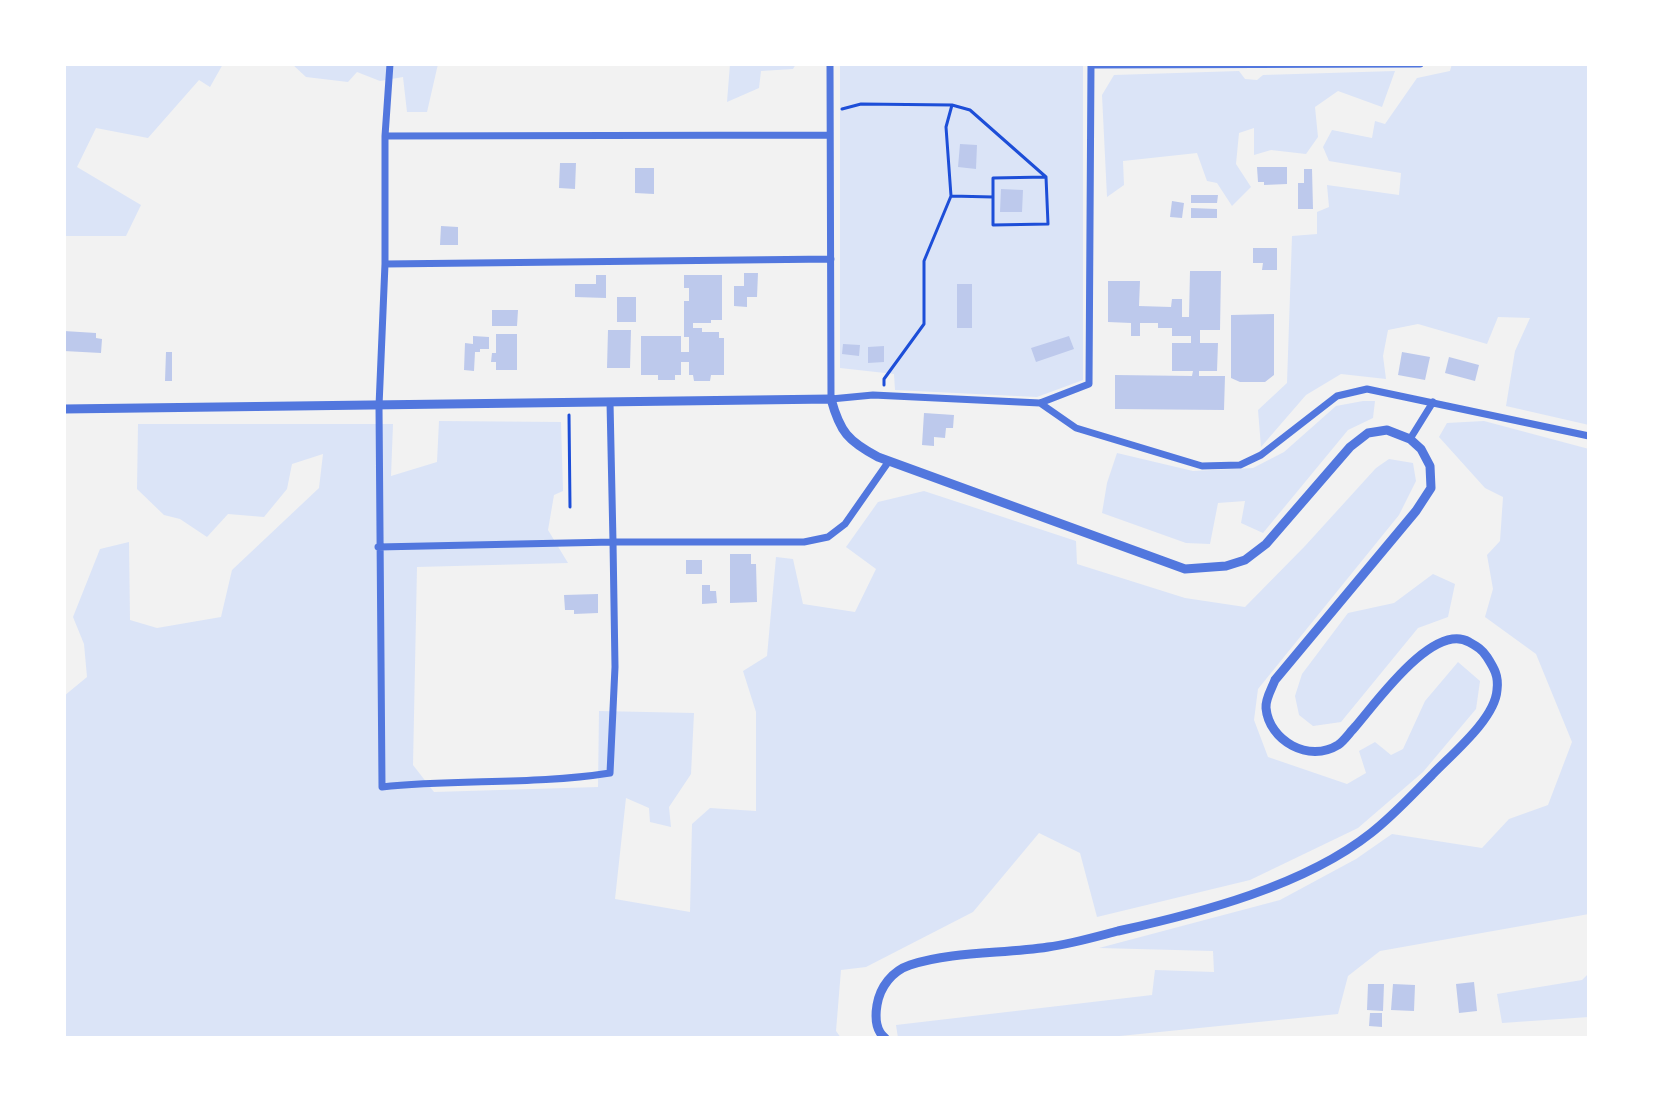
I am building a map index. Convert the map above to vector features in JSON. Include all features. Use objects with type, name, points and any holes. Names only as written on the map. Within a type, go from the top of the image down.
[{"type":"street","points":[[390,64],[385,136],[385,264],[379,406],[382,787],[437,781],[573,779],[610,773],[615,667],[610,402]]},
{"type":"street","points":[[830,64],[831,399],[838,424],[852,443],[889,461],[1185,569],[1226,566],[1245,560],[1266,544],[1350,447],[1368,433],[1387,430],[1410,439],[1421,449],[1430,466],[1431,488],[1416,511],[1275,680],[1265,704],[1269,725],[1281,740],[1301,750],[1318,751],[1339,745],[1417,657],[1442,640],[1464,639],[1483,650],[1498,674],[1497,694],[1482,723],[1378,827],[1324,863],[1252,894],[1176,918],[1050,947],[907,966],[889,978],[878,1000],[875,1017],[885,1038]]},
{"type":"street","points":[[64,409],[885,396],[1040,403],[1089,384],[1091,64],[1420,64]]},
{"type":"street","points":[[385,136],[830,135]]},
{"type":"street","points":[[385,264],[831,259]]},
{"type":"street","points":[[1040,403],[1076,428],[1202,466],[1240,465],[1261,455],[1337,396],[1367,389],[1589,436]]},
{"type":"street","points":[[1410,439],[1433,402]]},
{"type":"street","points":[[378,547],[804,542],[828,537],[845,524],[889,461]]},
{"type":"path","points":[[830,111],[861,104],[952,105],[970,110],[1046,177],[1048,224],[993,225],[993,178],[1046,177]]},
{"type":"path","points":[[885,396],[884,379],[924,324],[924,261],[951,196],[946,127],[952,105]]},
{"type":"path","points":[[951,196],[993,197]]},
{"type":"path","points":[[569,403],[570,507]]},
{"type":"shaded area","points":[[64,64],[223,64],[210,87],[199,80],[148,138],[96,128],[77,167],[141,205],[126,236],[64,236]]},
{"type":"shaded area","points":[[292,64],[438,64],[427,112],[407,112],[403,77],[380,81],[357,72],[348,82],[306,77]]},
{"type":"shaded area","points":[[730,64],[796,64],[793,69],[761,71],[759,88],[727,102]]},
{"type":"shaded area","points":[[840,64],[1083,64],[1083,380],[1037,397],[895,390],[894,374],[840,368]]},
{"type":"shaded area","points":[[1452,64],[1589,64],[1589,425],[1506,406],[1515,351],[1530,318],[1498,317],[1487,344],[1418,324],[1388,330],[1383,356],[1386,379],[1341,374],[1306,395],[1261,447],[1258,410],[1287,383],[1292,236],[1317,234],[1317,212],[1329,207],[1327,185],[1399,195],[1401,173],[1329,161],[1323,147],[1332,130],[1372,138],[1375,121],[1385,124],[1417,78],[1450,71]]},
{"type":"shaded area","points":[[1239,71],[1245,79],[1257,80],[1263,75],[1395,71],[1382,107],[1338,91],[1315,107],[1318,137],[1306,154],[1271,150],[1254,155],[1254,128],[1239,133],[1236,164],[1251,187],[1232,206],[1217,183],[1207,181],[1197,153],[1123,161],[1124,185],[1107,197],[1102,95],[1114,75]]},
{"type":"shaded area","points":[[1375,401],[1373,418],[1348,430],[1263,533],[1241,523],[1245,501],[1218,503],[1210,544],[1186,543],[1102,513],[1107,483],[1117,453],[1193,471],[1253,468],[1284,452],[1336,406]]},
{"type":"shaded area","points":[[439,421],[561,422],[563,491],[554,495],[548,530],[568,563],[417,567],[413,765],[434,792],[598,787],[599,711],[694,713],[691,774],[669,807],[671,827],[650,822],[649,808],[626,798],[615,899],[690,912],[692,824],[710,808],[756,811],[756,712],[743,671],[767,656],[776,557],[793,559],[803,604],[855,612],[876,569],[846,547],[878,502],[924,491],[1076,541],[1077,564],[1185,598],[1245,607],[1376,468],[1389,459],[1413,463],[1416,481],[1399,515],[1258,689],[1254,720],[1268,757],[1347,784],[1366,773],[1359,751],[1375,742],[1391,755],[1403,749],[1425,701],[1458,662],[1480,681],[1476,709],[1423,772],[1358,828],[1250,880],[1097,917],[1080,853],[1039,833],[973,912],[866,967],[841,970],[836,1031],[841,1038],[64,1038],[64,696],[87,677],[84,644],[73,617],[100,549],[129,542],[130,620],[157,628],[221,617],[232,570],[319,488],[323,454],[292,464],[287,489],[264,517],[228,514],[207,537],[180,519],[164,515],[137,489],[138,424],[393,424],[391,476],[437,462]]},
{"type":"shaded area","points":[[1484,421],[1589,449],[1589,914],[1380,951],[1348,976],[1338,1014],[1100,1038],[898,1038],[896,1025],[1152,995],[1155,970],[1214,972],[1213,951],[1099,948],[1280,900],[1356,859],[1392,834],[1482,848],[1509,819],[1548,805],[1572,742],[1536,654],[1485,617],[1493,589],[1487,555],[1500,541],[1503,497],[1485,488],[1439,437],[1447,423]]},
{"type":"shaded area","points":[[1433,574],[1455,584],[1448,617],[1418,628],[1341,722],[1313,726],[1299,715],[1295,696],[1302,674],[1348,613],[1394,603]]},
{"type":"shaded area","points":[[1589,973],[1589,1017],[1502,1023],[1497,994],[1582,980]]},
{"type":"building","points":[[960,144],[977,145],[976,169],[958,167]]},
{"type":"building","points":[[560,163],[576,163],[575,189],[559,188]]},
{"type":"building","points":[[1257,167],[1287,167],[1287,184],[1264,185],[1264,182],[1258,182]]},
{"type":"building","points":[[635,168],[654,168],[654,194],[635,193]]},
{"type":"building","points":[[1304,169],[1312,169],[1313,209],[1298,209],[1298,183],[1304,183]]},
{"type":"building","points":[[1001,189],[1023,190],[1022,212],[1000,212]]},
{"type":"building","points":[[1191,195],[1218,195],[1217,203],[1191,203]]},
{"type":"building","points":[[1172,201],[1184,203],[1182,218],[1170,217]]},
{"type":"building","points":[[1191,208],[1217,209],[1217,218],[1191,218]]},
{"type":"building","points":[[441,226],[458,227],[458,245],[440,245]]},
{"type":"building","points":[[1253,248],[1277,248],[1277,270],[1262,270],[1263,263],[1253,263]]},
{"type":"building","points":[[1190,271],[1221,271],[1220,330],[1200,330],[1200,343],[1218,343],[1217,371],[1199,371],[1199,376],[1225,376],[1224,410],[1115,409],[1115,375],[1192,376],[1193,371],[1172,371],[1172,343],[1191,343],[1191,336],[1172,336],[1172,328],[1158,328],[1158,323],[1140,323],[1140,336],[1131,336],[1131,323],[1108,322],[1108,281],[1140,281],[1139,306],[1171,307],[1172,299],[1182,299],[1182,317],[1189,317]]},
{"type":"building","points":[[744,273],[758,273],[757,297],[747,297],[747,307],[734,306],[734,286],[744,286]]},
{"type":"building","points":[[596,275],[606,275],[606,298],[575,297],[575,284],[596,284]]},
{"type":"building","points":[[684,275],[722,275],[722,320],[693,323],[693,328],[702,328],[702,332],[719,332],[719,338],[724,338],[724,375],[711,375],[710,381],[694,381],[693,375],[689,375],[689,362],[681,362],[681,375],[675,375],[675,380],[658,380],[658,375],[641,375],[641,336],[681,336],[681,352],[689,352],[689,337],[684,337],[684,301],[689,301],[689,288],[684,288]]},
{"type":"building","points":[[957,284],[972,284],[972,328],[957,328]]},
{"type":"building","points":[[617,297],[636,297],[636,322],[617,322]]},
{"type":"building","points":[[492,310],[518,310],[517,326],[492,326]]},
{"type":"building","points":[[1274,314],[1274,375],[1265,382],[1240,382],[1231,378],[1231,315]]},
{"type":"building","points":[[608,330],[631,330],[630,368],[607,368]]},
{"type":"building","points":[[64,331],[96,333],[96,338],[102,339],[101,353],[64,351]]},
{"type":"building","points":[[496,334],[517,334],[517,370],[496,370],[496,362],[491,362],[492,353],[496,353]]},
{"type":"building","points":[[473,336],[489,337],[489,349],[475,352],[474,371],[464,370],[465,343],[473,344]]},
{"type":"building","points":[[1069,336],[1074,349],[1036,362],[1031,348]]},
{"type":"building","points":[[843,344],[860,345],[859,356],[842,354]]},
{"type":"building","points":[[884,346],[884,362],[868,363],[868,347]]},
{"type":"building","points":[[166,352],[172,352],[172,381],[165,381]]},
{"type":"building","points":[[1402,352],[1430,357],[1425,380],[1398,375]]},
{"type":"building","points":[[1449,357],[1479,365],[1475,381],[1445,373]]},
{"type":"building","points":[[924,413],[954,415],[953,428],[946,428],[945,438],[934,437],[934,446],[922,445]]},
{"type":"building","points":[[730,554],[751,554],[751,564],[756,564],[757,602],[730,603]]},
{"type":"building","points":[[686,560],[702,560],[702,574],[686,574]]},
{"type":"building","points":[[702,585],[710,585],[710,591],[716,591],[717,603],[702,604]]},
{"type":"building","points":[[598,594],[598,613],[574,614],[574,610],[565,610],[564,595]]},
{"type":"building","points":[[1474,982],[1477,1011],[1459,1013],[1456,984]]},
{"type":"building","points":[[1368,984],[1384,984],[1383,1011],[1367,1010]]},
{"type":"building","points":[[1393,984],[1415,985],[1414,1011],[1391,1010]]},
{"type":"building","points":[[1370,1013],[1382,1013],[1382,1027],[1369,1026]]}]
